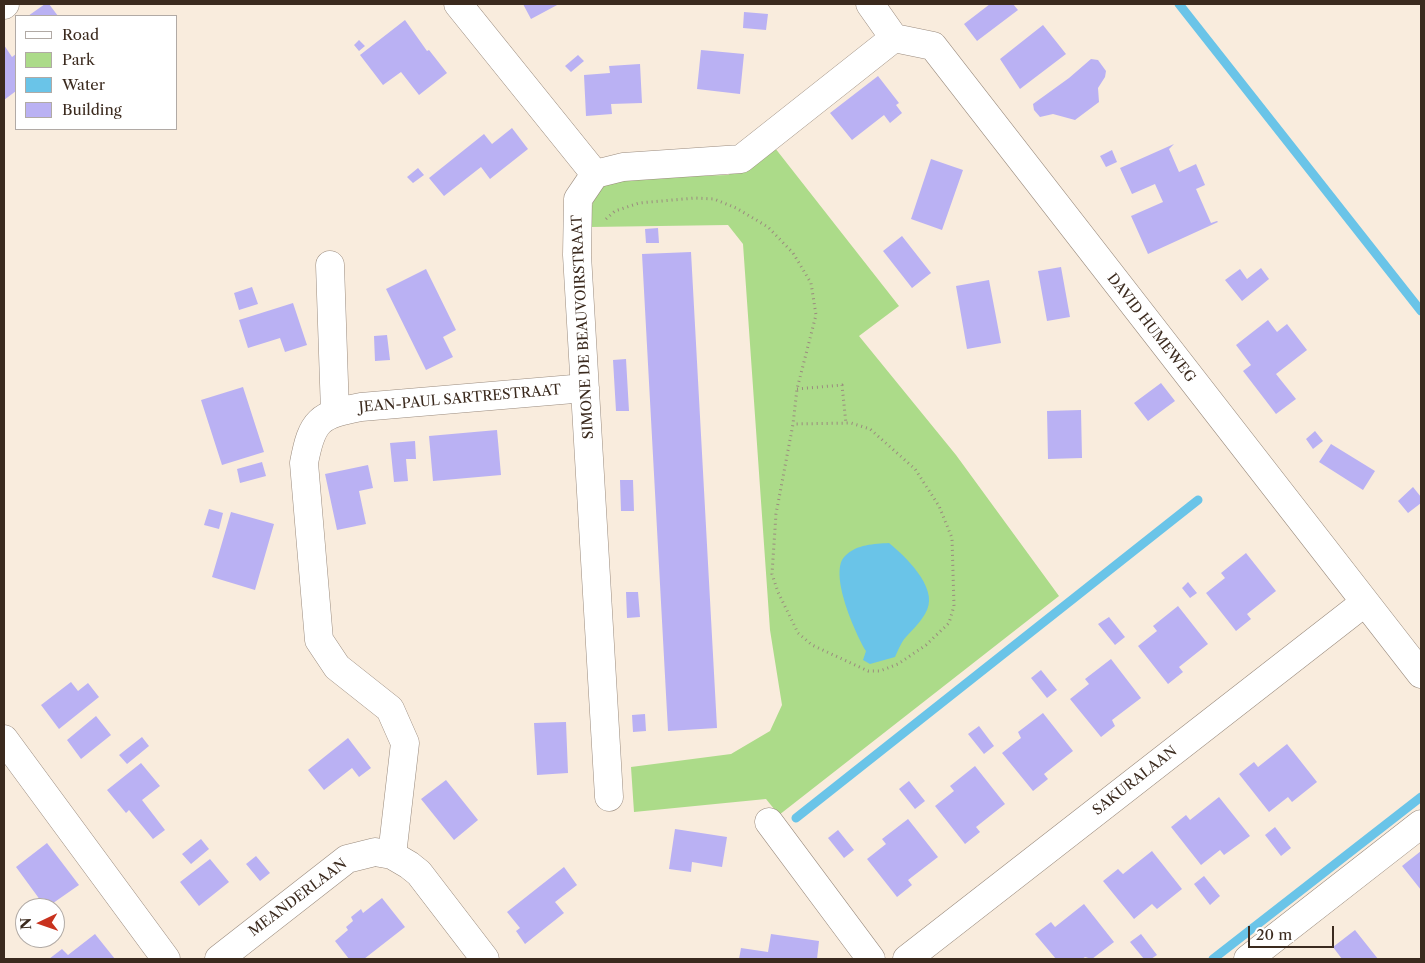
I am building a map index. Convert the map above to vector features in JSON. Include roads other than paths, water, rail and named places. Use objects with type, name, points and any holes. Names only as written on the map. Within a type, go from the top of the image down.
[{"type":"street","points":[[458,4],[595,174],[623,167],[742,159],[894,38],[870,4]]},
{"type":"street","name":"DAVID HUMEWEG","points":[[894,38],[933,46],[1421,674]]},
{"type":"street","name":"SIMONE DE BEAUVOIRSTRAAT","points":[[595,174],[578,200],[577,239],[609,797]]},
{"type":"street","points":[[330,265],[335,412]]},
{"type":"street","name":"JEAN-PAUL SARTRESTRAAT","points":[[392,855],[405,742],[390,709],[337,667],[319,640],[304,463],[308,438],[318,422],[335,412],[361,406],[585,388]]},
{"type":"street","name":"SAKURALAAN","points":[[907,959],[1364,603]]},
{"type":"street","points":[[4,739],[166,959]]},
{"type":"street","points":[[768,822],[872,959]]},
{"type":"street","points":[[1248,959],[1421,824]]},
{"type":"street","name":"MEANDERLAAN","points":[[219,959],[347,859],[375,852],[392,855],[409,864],[419,874],[485,959]]},
{"type":"water","points":[[889,543],[918,572],[928,592],[929,601],[925,614],[904,639],[895,657],[870,664],[863,660],[866,651],[845,603],[841,588],[841,564],[845,556],[855,549],[866,545]]},
{"type":"waterway","points":[[1179,4],[1421,311]]},
{"type":"waterway","points":[[796,818],[1198,500]]},
{"type":"waterway","points":[[1213,959],[1421,797]]}]
